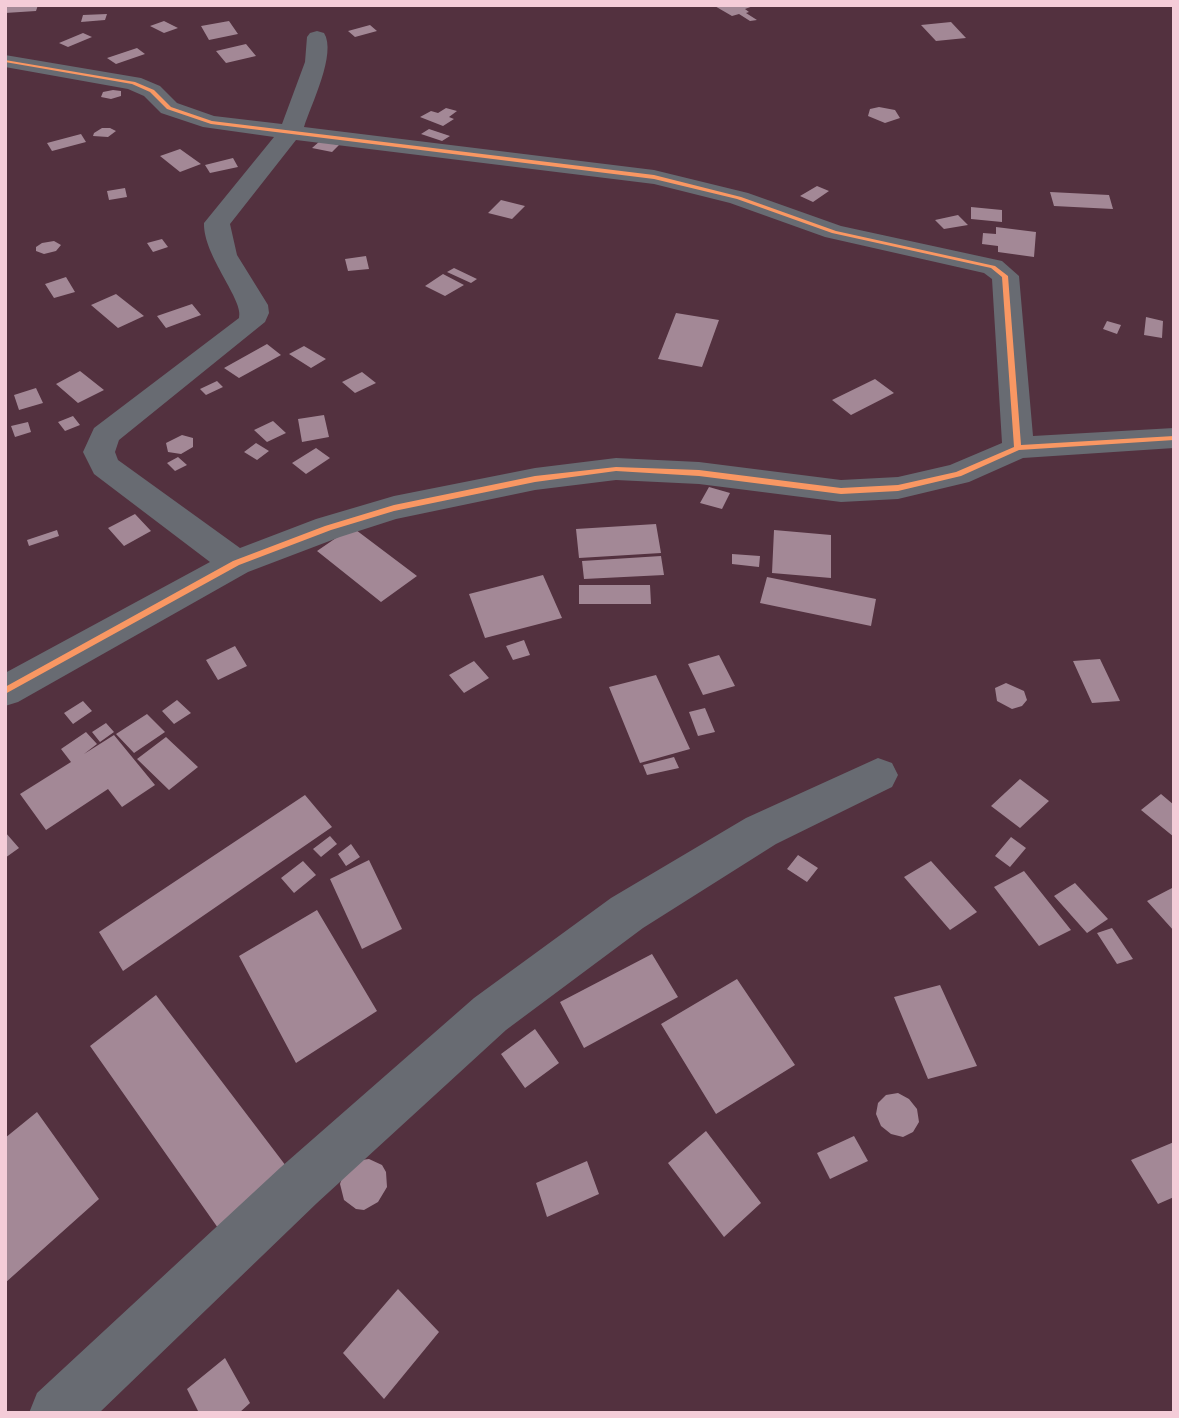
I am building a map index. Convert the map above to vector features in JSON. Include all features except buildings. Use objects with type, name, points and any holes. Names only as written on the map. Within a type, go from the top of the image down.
[{"type":"street","points":[[236,563],[105,466],[99,452],[105,435],[251,322],[254,305],[219,246],[216,233],[218,223],[290,132],[316,62],[317,37]]},
{"type":"street","points":[[5,61],[133,83],[152,91],[169,108],[211,122],[654,177],[739,198],[834,232],[993,267],[1005,276],[1018,448]]},
{"type":"street","points":[[5,691],[236,563],[328,528],[394,508],[535,480],[616,469],[699,473],[841,491],[898,488],[958,474],[1018,448],[1174,438]]},
{"type":"street","points":[[57,1413],[299,1185],[490,1014],[627,913],[761,831],[878,775]]},
{"type":"cycle path","points":[[5,61],[133,83],[152,91],[169,108],[211,122],[654,177],[739,198],[834,232],[993,267],[1005,276],[1018,448]]},
{"type":"cycle path","points":[[5,691],[236,563],[328,528],[394,508],[535,479],[616,469],[699,473],[841,491],[898,488],[958,474],[1018,448],[1174,438]]}]
